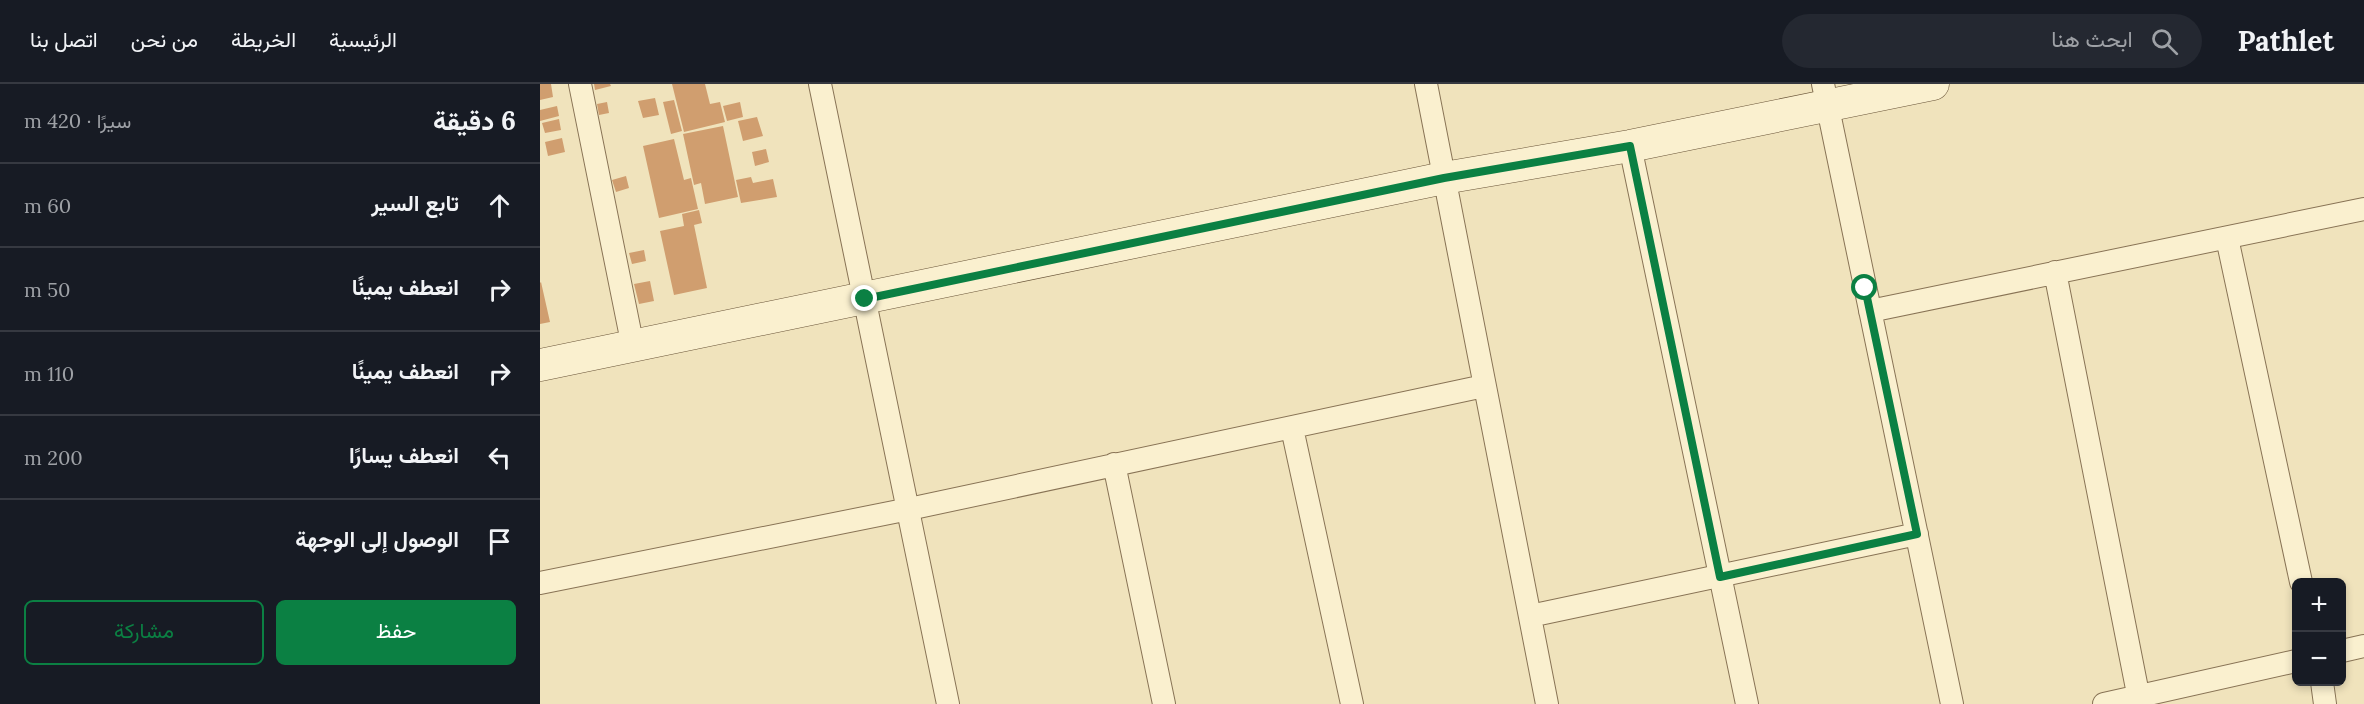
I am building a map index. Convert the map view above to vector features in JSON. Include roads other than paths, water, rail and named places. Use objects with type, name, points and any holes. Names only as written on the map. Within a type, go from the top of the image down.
[{"type":"street","points":[[580,84],[633,347]]},
{"type":"street","points":[[820,84],[948,704]]},
{"type":"street","points":[[1426,84],[1547,704]]},
{"type":"street","points":[[540,365],[1444,178],[1630,146],[1826,95],[1933,84]]},
{"type":"street","points":[[1826,95],[1952,704]]},
{"type":"street","points":[[1630,146],[1747,704]]},
{"type":"street","points":[[1870,311],[2364,209]]},
{"type":"street","points":[[2227,238],[2300,578]]},
{"type":"street","points":[[2055,272],[2139,700]]},
{"type":"street","points":[[540,583],[909,509],[1484,386]]},
{"type":"street","points":[[1292,428],[1352,704]]},
{"type":"street","points":[[1114,464],[1164,704]]},
{"type":"street","points":[[1530,616],[1917,534]]},
{"type":"street","points":[[2346,650],[2364,646]]},
{"type":"street","points":[[2104,704],[2139,700],[2292,662]]},
{"type":"street","points":[[2323,686],[2325,704]]}]
